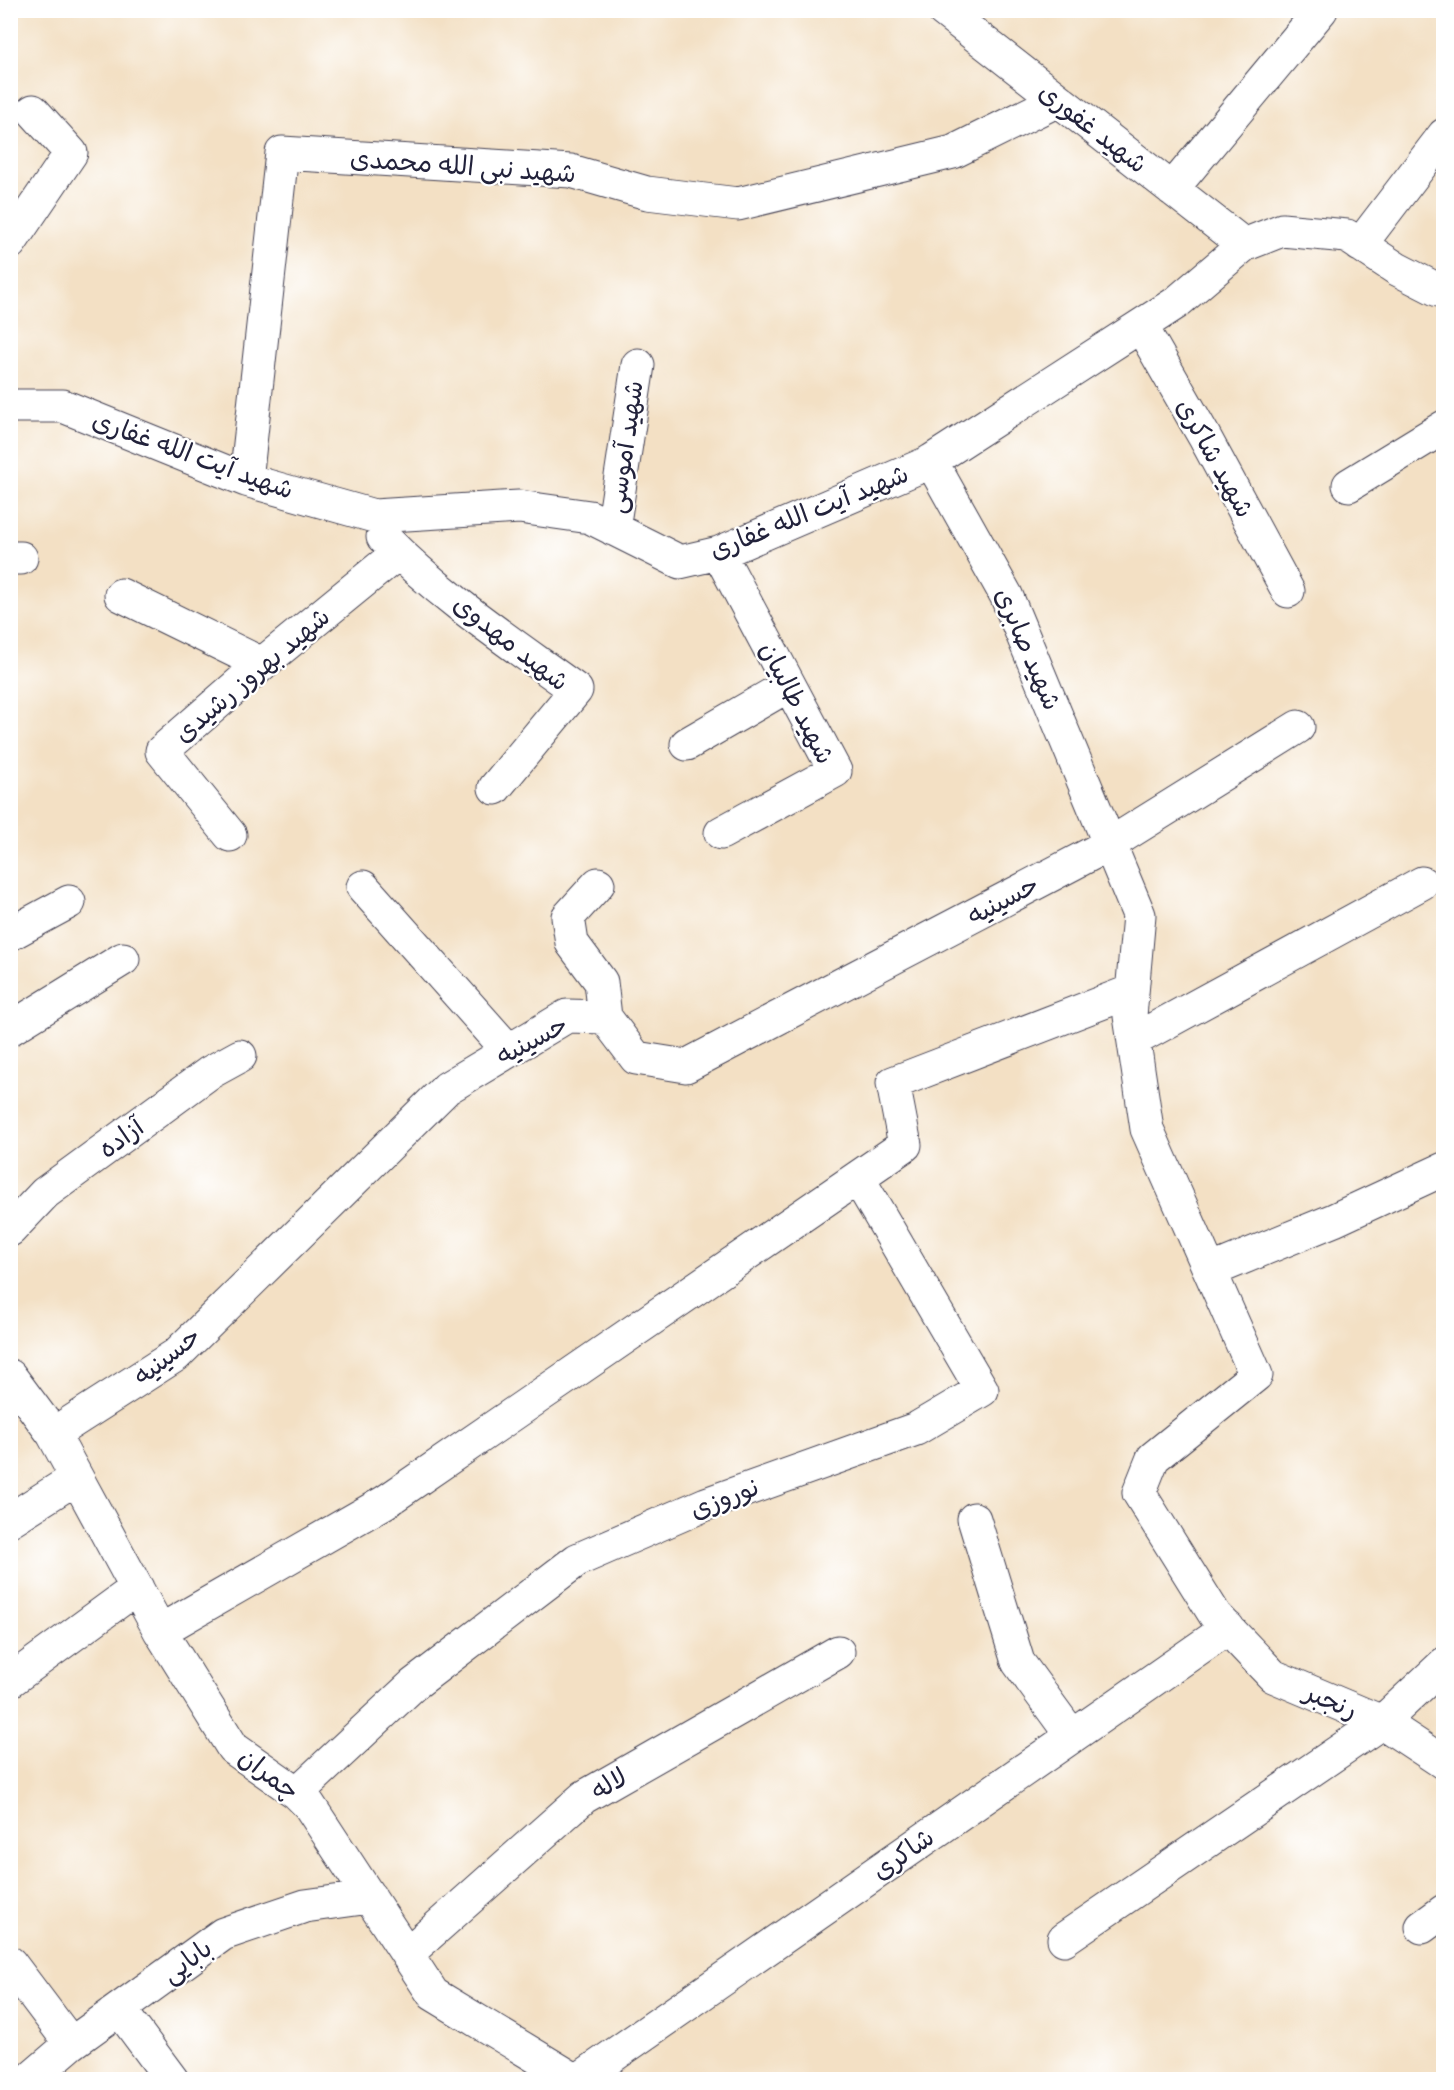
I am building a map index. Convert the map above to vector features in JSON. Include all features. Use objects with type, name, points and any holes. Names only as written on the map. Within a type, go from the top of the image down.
[{"type":"street","name":"شهید غفوری","points":[[943,10],[1244,245]]},
{"type":"street","points":[[1172,189],[1321,10]]},
{"type":"street","name":"شهید نبی الله محمدی","points":[[246,480],[282,153],[571,171],[647,193],[738,204],[953,152],[1058,100]]},
{"type":"street","points":[[10,243],[71,153],[33,111]]},
{"type":"street","points":[[1360,245],[1443,135]]},
{"type":"street","name":"شهید آیت الله غفاری","points":[[10,406],[63,406],[246,480],[374,516],[519,507],[590,516],[680,562],[719,553],[931,461],[1176,303],[1244,245],[1282,230],[1347,236],[1397,269],[1442,291]]},
{"type":"street","name":"شهید شاکری","points":[[1141,326],[1288,591]]},
{"type":"street","name":"شهید آموسی","points":[[614,529],[638,365]]},
{"type":"street","points":[[1349,485],[1443,427]]},
{"type":"street","name":"شهید صابری","points":[[931,461],[1006,595],[1139,915],[1130,1016],[1147,1129],[1210,1270]]},
{"type":"street","name":"شهید مهدوی","points":[[356,510],[398,553],[465,609],[576,690],[495,788]]},
{"type":"street","name":"شهید بهروز رشیدی","points":[[230,835],[162,752],[262,664],[398,553]]},
{"type":"street","name":"شهید طالبیان","points":[[719,553],[836,771],[721,833]]},
{"type":"street","points":[[121,595],[262,664]]},
{"type":"street","points":[[687,744],[789,685]]},
{"type":"street","name":"حسینیه","points":[[53,1434],[176,1355],[447,1088],[567,1016],[605,1017],[636,1058],[686,1066],[1110,844],[1298,727]]},
{"type":"street","points":[[1134,1040],[1422,883]]},
{"type":"street","points":[[598,885],[568,917],[572,943],[601,982],[605,1017]]},
{"type":"street","points":[[363,887],[508,1051]]},
{"type":"street","points":[[10,934],[69,902]]},
{"type":"street","points":[[10,1029],[123,959]]},
{"type":"street","points":[[160,1630],[385,1502],[905,1145],[893,1083],[1132,992]]},
{"type":"street","name":"آزاده","points":[[10,1230],[45,1193],[209,1073],[240,1056]]},
{"type":"street","points":[[1210,1270],[1334,1220],[1443,1169]]},
{"type":"street","name":"نوروزی","points":[[297,1793],[413,1684],[577,1560],[706,1504],[916,1429],[982,1390],[858,1178]]},
{"type":"street","name":"رنجبر","points":[[1210,1270],[1256,1375],[1153,1458],[1139,1493],[1215,1615],[1273,1676],[1382,1722],[1443,1763]]},
{"type":"street","name":"چمران","points":[[10,1376],[53,1434],[160,1630],[233,1748],[309,1804],[433,1994],[577,2079]]},
{"type":"street","points":[[10,1520],[76,1478]]},
{"type":"street","points":[[974,1519],[1018,1662],[1072,1736]]},
{"type":"street","points":[[10,1681],[137,1588]]},
{"type":"street","name":"شاکری","points":[[577,2079],[1228,1628]]},
{"type":"street","name":"لاله","points":[[407,1954],[584,1797],[838,1652]]},
{"type":"street","points":[[1064,1940],[1382,1722],[1443,1664]]},
{"type":"street","name":"بابایی","points":[[29,2079],[71,2044],[223,1934],[305,1906],[370,1897]]},
{"type":"street","points":[[10,1963],[71,2044]]},
{"type":"street","points":[[120,2010],[172,2079]]}]
